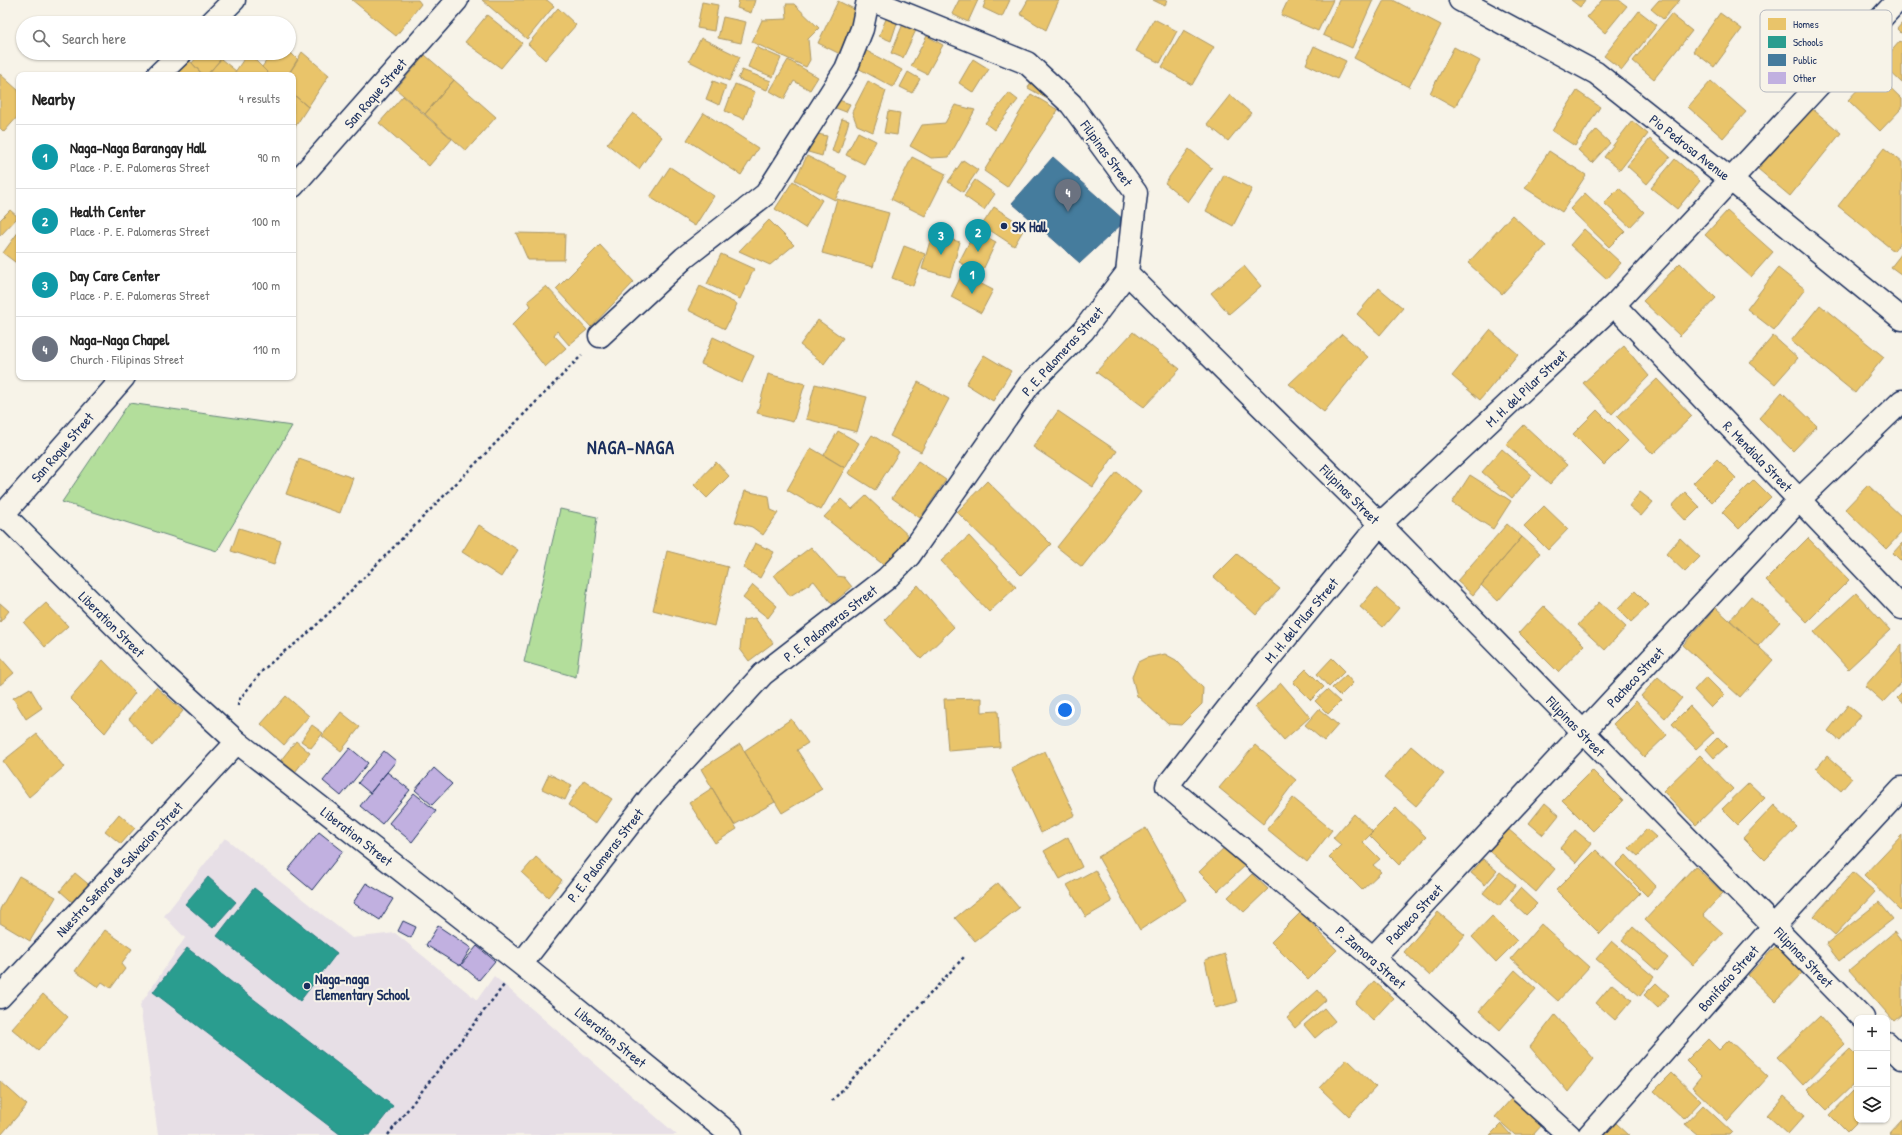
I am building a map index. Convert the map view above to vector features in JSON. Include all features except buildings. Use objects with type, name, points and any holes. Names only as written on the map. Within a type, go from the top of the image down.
[{"type":"street","points":[[218,16],[234,0]]},
{"type":"street","name":"San Roque Street","points":[[296,183],[457,0]]},
{"type":"street","points":[[600,336],[684,258],[766,194],[846,69],[862,29],[869,0]]},
{"type":"street","name":"Filipinas Street","points":[[869,0],[1027,63],[1071,104],[1136,193],[1127,273],[1380,524],[1860,1015]]},
{"type":"street","name":"Pio Pedrosa Avenue","points":[[1460,0],[1596,73],[1731,180],[1902,320]]},
{"type":"street","name":"M. H. del Pilar Street","points":[[1889,10],[1898,0]]},
{"type":"street","points":[[161,72],[174,60]]},
{"type":"street","name":"M. H. del Pilar Street","points":[[1167,786],[1228,708],[1380,524],[1614,305],[1813,92]]},
{"type":"street","name":"P. E. Palomeras Street","points":[[520,964],[653,794],[763,674],[886,579],[909,556],[1029,385],[1083,331],[1127,273]]},
{"type":"street","name":"R. Mendiola Street","points":[[1614,305],[1902,608]]},
{"type":"street","name":"San Roque Street","points":[[2,516],[121,380]]},
{"type":"street","name":"Pacheco Street","points":[[1373,958],[1584,733],[1799,500],[1902,401]]},
{"type":"street","name":"Liberation Street","points":[[2,516],[165,676],[237,742],[520,964],[731,1135]]},
{"type":"street","name":"Nuestra Señora de Salvacion Street","points":[[0,997],[237,742]]},
{"type":"street","name":"P. Zamora Street","points":[[1167,786],[1373,958],[1569,1135]]},
{"type":"street","name":"Bonifacio Street","points":[[1589,1135],[1774,926],[1902,788]]},
{"type":"street","points":[[1890,1046],[1902,1058]]},
{"type":"path","points":[[237,742],[235,722],[239,700],[263,670],[282,653],[302,639],[335,607],[600,336]]},
{"type":"path","points":[[832,1101],[964,957]]},
{"type":"path","points":[[388,1135],[520,964]]},
{"type":"shaded area","name":"Naga-naga Elementary School","points":[[225,838],[352,938],[395,933],[477,1000],[494,976],[677,1135],[158,1135],[140,1005],[185,938],[164,916]]},
{"type":"green space","points":[[129,403],[292,426],[217,551],[62,502]]},
{"type":"green space","points":[[560,509],[597,517],[576,677],[524,662]]},
{"type":"place","name":"Naga-Naga Chapel","points":[[1068,212]]},
{"type":"place","name":"SK Hall","points":[[1004,226]]},
{"type":"place","name":"Health Center","points":[[978,252]]},
{"type":"place","name":"Day Care Center","points":[[941,255]]},
{"type":"place","name":"Naga-Naga Barangay Hall","points":[[972,294]]},
{"type":"place","name":"Naga-naga Elementary School","points":[[307,986]]},
{"type":"district","name":"NAGA-NAGA","points":[[631,447]]}]
